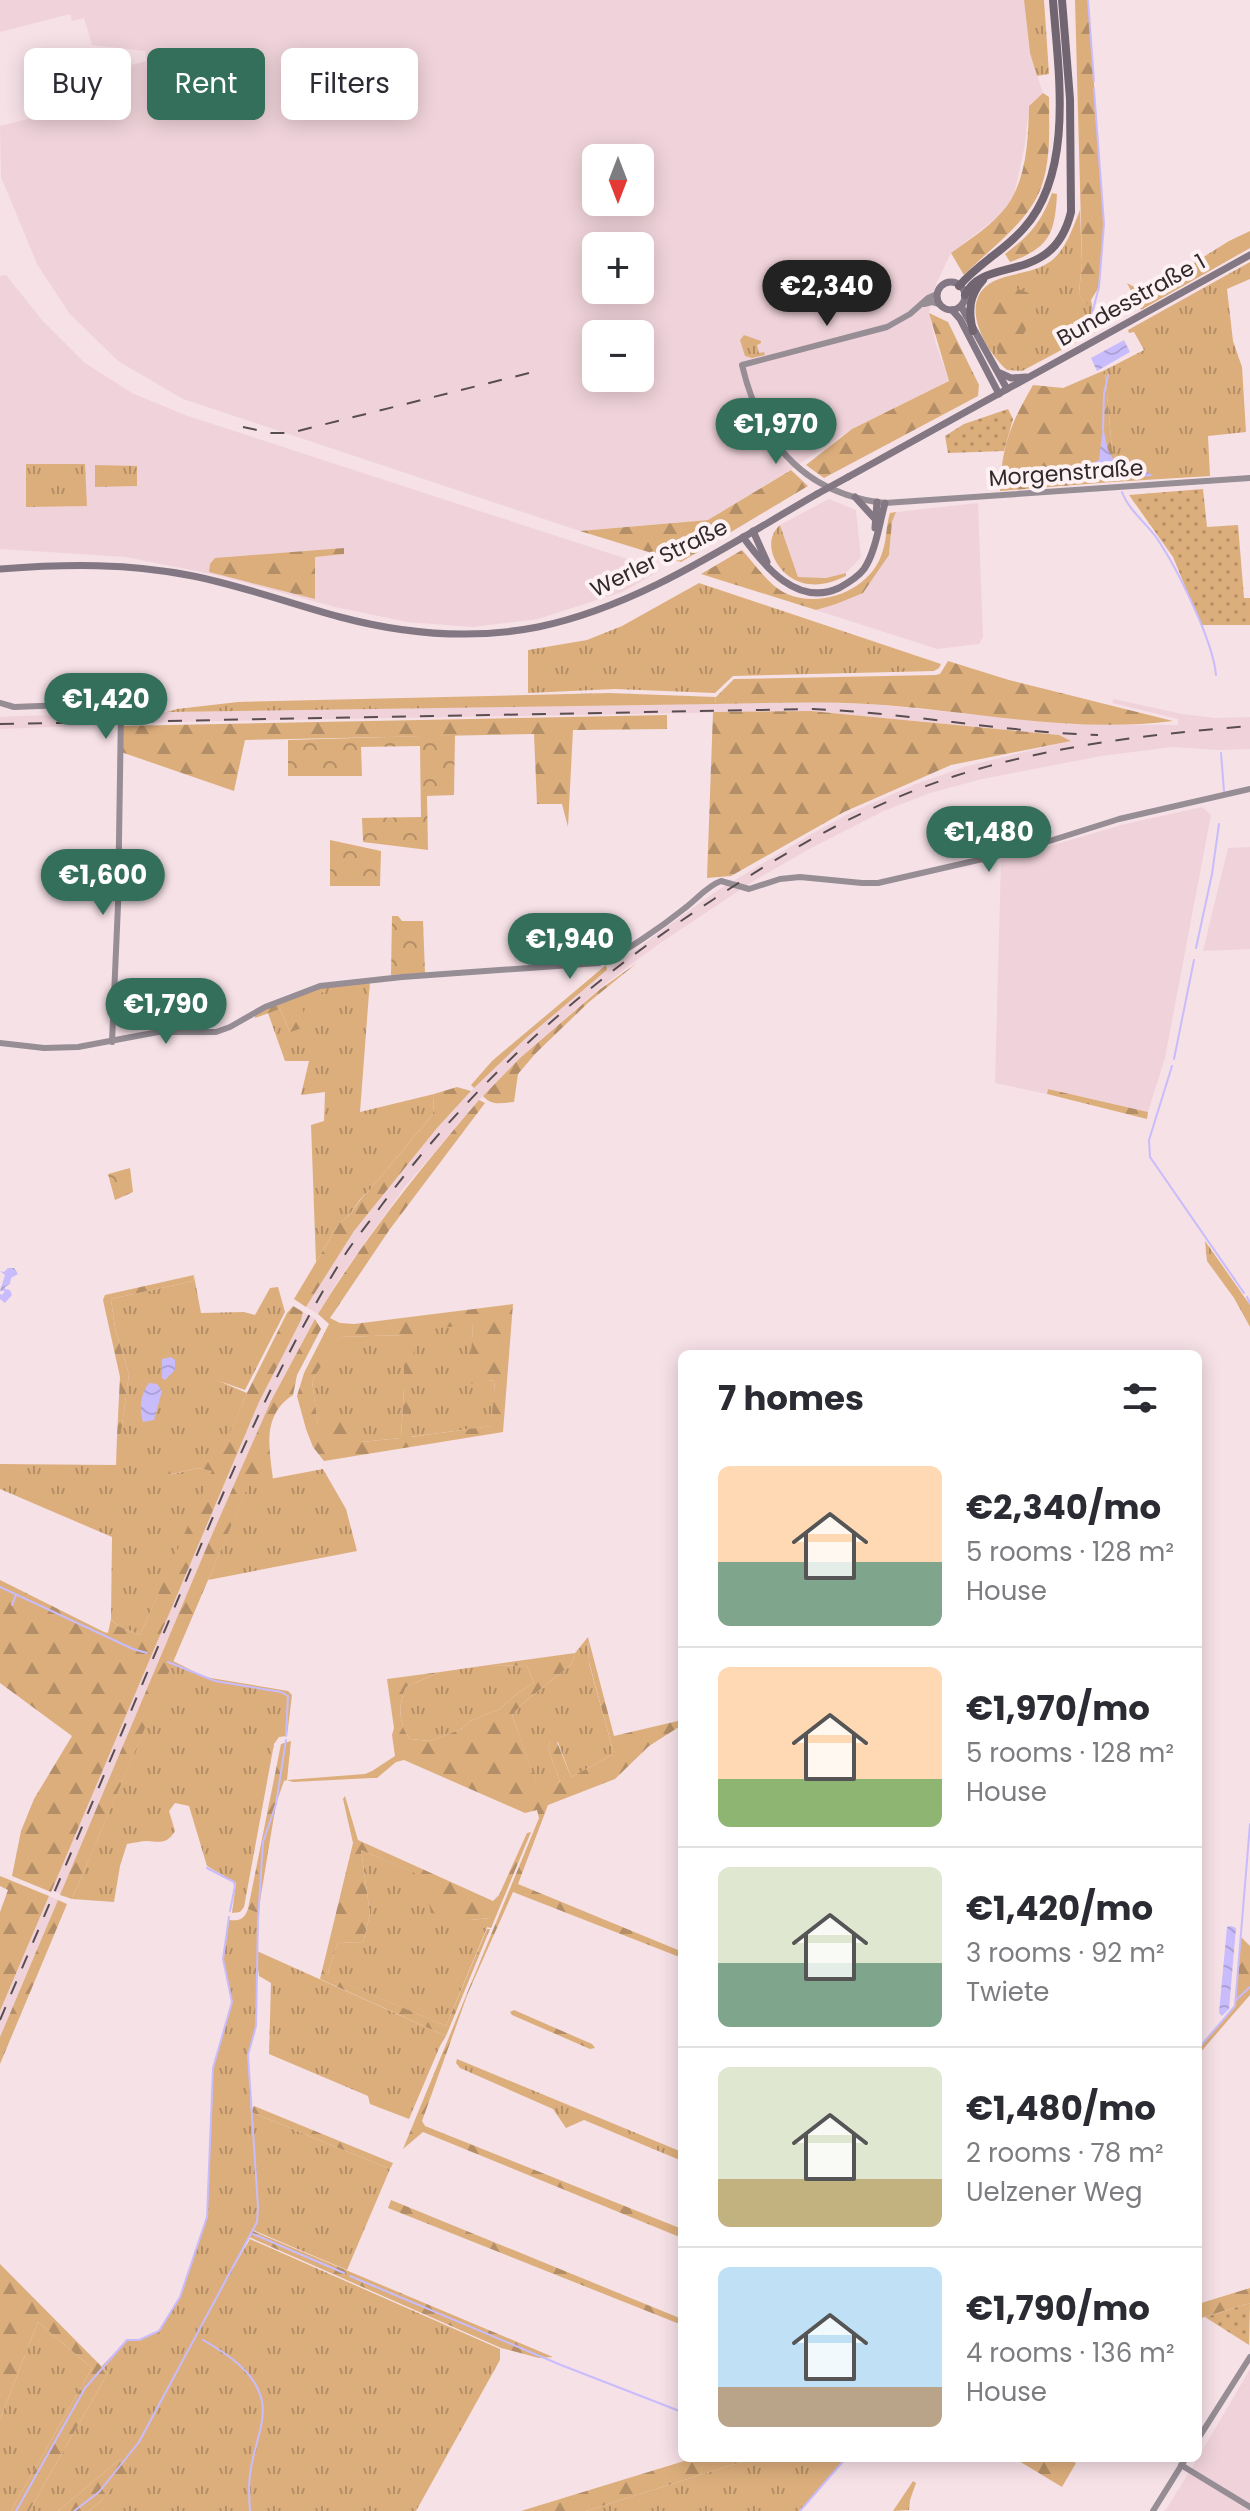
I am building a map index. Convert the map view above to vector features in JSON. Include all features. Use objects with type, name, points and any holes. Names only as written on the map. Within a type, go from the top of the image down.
[{"type":"highway","points":[[959,286],[978,265],[1014,238],[1047,193],[1054,167],[1059,100],[1053,0]]},
{"type":"highway","points":[[965,295],[974,282],[1042,258],[1055,247],[1068,224],[1072,163],[1062,0]]},
{"type":"highway","points":[[973,331],[971,300],[987,277]]},
{"type":"main road","name":"Bundesstraße 1","points":[[1028,377],[1250,255]]},
{"type":"main road","points":[[954,283],[965,295],[961,306],[994,367],[1003,392],[960,319],[952,310],[939,304],[937,294],[941,286],[954,283]]},
{"type":"main road","points":[[952,310],[961,306]]},
{"type":"main road","points":[[994,367],[1006,377],[1028,377]]},
{"type":"main road","name":"Werler Straße","points":[[0,569],[124,565],[190,575],[340,617],[395,629],[480,634],[537,627],[616,603],[668,578],[1028,377]]},
{"type":"main road","points":[[855,497],[876,519]]},
{"type":"main road","points":[[874,543],[881,503]]},
{"type":"main road","points":[[743,537],[785,583],[802,591],[833,590],[849,582],[865,567],[874,543],[881,503]]},
{"type":"main road","points":[[753,531],[769,568]]},
{"type":"street","points":[[921,306],[937,294]]},
{"type":"street","points":[[921,306],[928,302],[939,304]]},
{"type":"street","name":"Morgenstraße","points":[[921,306],[883,329],[742,365],[755,410],[777,445],[818,480],[855,497],[881,503],[1250,478]]},
{"type":"street","points":[[0,703],[14,707],[91,704],[108,700],[116,703],[121,710],[112,1042]]},
{"type":"street","points":[[0,1043],[59,1048],[112,1042],[163,1031],[224,1030],[255,1012],[320,986],[599,963],[669,920],[715,883],[725,881],[752,888],[780,879],[800,877],[862,883],[890,880],[1018,851],[1135,814],[1250,789]]},
{"type":"street","points":[[1202,2433],[1250,2357]]},
{"type":"street","points":[[1153,2511],[1183,2462]]},
{"type":"street","points":[[1181,2465],[1250,2507]]},
{"type":"shaded area","points":[[0,0],[1024,0],[1030,53],[1043,93],[1029,106],[1014,196],[1000,215],[951,253],[936,284],[929,313],[949,381],[852,429],[708,520],[580,531],[183,399],[118,361],[69,313],[37,264],[1,177],[0,126],[24,120],[131,120],[131,65],[147,61],[145,51],[92,45],[84,18],[72,21],[70,14],[0,32]]},
{"type":"shaded area","points":[[6,275],[42,320],[85,363],[132,393],[185,415],[661,570],[622,592],[538,619],[472,627],[407,622],[335,607],[221,576],[126,557],[0,549],[0,276]]},
{"type":"shaded area","points":[[829,499],[856,510],[861,557],[846,573],[826,578],[798,577],[780,525]]},
{"type":"shaded area","points":[[978,503],[983,637],[979,644],[937,649],[816,610],[863,593],[889,555],[896,512]]},
{"type":"shaded area","points":[[1114,699],[1182,714],[1216,718],[1250,717],[1250,749],[1173,747],[1101,756],[982,779],[930,793],[884,811],[752,882],[656,946],[600,988],[520,1058],[479,1100],[404,1188],[341,1276],[318,1314],[306,1307],[354,1231],[437,1128],[488,1073],[574,996],[715,892],[854,811],[967,766],[1069,741],[1059,735],[811,711],[220,721],[0,729],[0,717],[15,716],[810,702],[869,704],[1070,724],[1178,725],[1178,719],[1112,703]]},
{"type":"shaded area","points":[[1202,807],[1211,815],[1165,1058],[1148,1112],[1048,1089],[1047,1094],[995,1083],[1001,860],[1125,824]]},
{"type":"shaded area","points":[[1250,847],[1250,949],[1203,951],[1228,848]]},
{"type":"shaded area","points":[[303,1312],[315,1319],[211,1537],[61,1894],[51,1890],[259,1402]]},
{"type":"shaded area","points":[[49,1896],[58,1900],[0,2037],[0,2011]]},
{"type":"shaded area","points":[[1250,2369],[1250,2511],[1165,2511],[1196,2462],[1202,2462],[1202,2451]]},
{"type":"green space","points":[[1024,0],[1044,0],[1049,74],[1037,76],[1030,53]]},
{"type":"green space","points":[[1075,0],[1088,0],[1104,224],[1099,287],[1085,306],[1079,293],[1082,263]]},
{"type":"green space","points":[[1043,93],[1049,97],[1049,148],[1037,197],[1013,229],[964,275],[951,253],[990,224],[1010,202],[1024,162],[1029,106]]},
{"type":"green space","points":[[1052,193],[1057,194],[1056,208],[1047,238],[1034,251],[1010,262],[1005,254],[1034,228]]},
{"type":"green space","points":[[1080,210],[1082,263],[1079,293],[1085,305],[1091,300],[1097,331],[1022,371],[1007,370],[983,338],[978,325],[977,300],[983,289],[994,281],[1036,269],[1054,259],[1068,239]]},
{"type":"green space","points":[[1250,231],[1250,248],[1141,310],[1127,283],[1138,289],[1151,290]]},
{"type":"green space","points":[[1250,262],[1250,279],[1227,289],[1233,341],[1242,367],[1246,432],[1208,436],[1210,476],[1112,482],[1119,467],[1112,450],[1105,370],[1144,350],[1134,332],[1129,333],[1128,330]]},
{"type":"green space","points":[[1011,286],[1036,296],[1036,309],[1014,354],[999,355],[987,321],[985,302],[995,287]]},
{"type":"green space","points":[[929,313],[948,322],[979,385],[978,396],[824,478],[806,465],[852,429],[949,381]]},
{"type":"green space","points":[[744,335],[761,341],[757,345],[759,353],[764,352],[765,355],[745,356],[740,340]]},
{"type":"green space","points":[[1105,370],[1112,450],[1119,467],[1112,482],[1000,491],[1009,436],[1033,385],[1063,388]]},
{"type":"green space","points":[[1008,409],[1013,419],[1004,451],[948,453],[945,436],[964,424]]},
{"type":"green space","points":[[26,464],[85,464],[87,506],[26,507]]},
{"type":"green space","points":[[95,465],[137,466],[137,486],[95,487]]},
{"type":"green space","points":[[791,470],[808,486],[681,562],[580,531],[708,520]]},
{"type":"green space","points":[[1203,489],[1207,527],[1238,525],[1244,598],[1250,598],[1250,625],[1201,625],[1173,557],[1129,495]]},
{"type":"green space","points":[[896,512],[889,555],[863,593],[836,604],[816,610],[701,574],[742,550],[768,580],[787,594],[801,598],[831,597],[858,585],[869,575],[883,550],[890,513]]},
{"type":"green space","points":[[780,525],[798,577],[826,578],[846,573],[846,576],[815,584],[794,580],[786,574],[772,550],[771,541]]},
{"type":"green space","points":[[344,548],[344,554],[315,557],[315,599],[209,572],[215,558]]},
{"type":"green space","points":[[699,583],[941,664],[934,671],[733,676],[715,693],[615,689],[528,693],[528,650],[587,640],[622,626]]},
{"type":"green space","points":[[948,661],[1009,680],[1173,721],[1096,725],[868,704],[715,704],[716,697],[734,679],[935,675],[940,674]]},
{"type":"green space","points":[[609,693],[716,697],[715,704],[167,712],[238,702]]},
{"type":"green space","points":[[811,711],[1059,735],[1071,741],[951,765],[844,812],[731,876],[707,878],[713,712]]},
{"type":"green space","points":[[667,715],[667,729],[573,730],[568,827],[562,804],[537,804],[534,734],[245,740],[234,791],[121,752],[122,726]]},
{"type":"green space","points":[[455,735],[454,795],[427,796],[428,850],[363,842],[362,818],[421,817],[420,746],[361,747],[362,776],[288,776],[288,740]]},
{"type":"green space","points":[[330,840],[381,851],[380,886],[330,886]]},
{"type":"green space","points":[[392,916],[398,916],[402,921],[423,921],[425,973],[391,975]]},
{"type":"green space","points":[[637,963],[589,1002],[536,1053],[518,1074],[514,1102],[493,1103],[483,1096],[520,1058],[599,990]]},
{"type":"green space","points":[[606,965],[607,970],[525,1039],[474,1088],[471,1085],[492,1061]]},
{"type":"green space","points":[[370,980],[360,1112],[434,1094],[433,1114],[340,1222],[316,1262],[311,1125],[324,1121],[325,1092],[301,1095],[309,1061],[285,1061],[268,1013],[280,1009],[290,1032],[300,1000],[325,991],[325,986]]},
{"type":"green space","points":[[325,986],[325,991],[300,1001],[308,1026],[290,1032],[280,1009],[255,1018],[255,1012]]},
{"type":"green space","points":[[457,1087],[471,1091],[354,1231],[306,1307],[294,1299],[340,1222],[433,1114],[434,1094]]},
{"type":"green space","points":[[1048,1089],[1148,1112],[1147,1119],[1047,1094]]},
{"type":"green space","points":[[479,1100],[485,1103],[390,1229],[330,1318],[340,1323],[354,1324],[513,1304],[503,1432],[324,1461],[313,1447],[297,1396],[304,1373],[329,1324],[318,1314],[374,1230]],"holes":[[[473,1324],[469,1384],[495,1380],[491,1426],[411,1437],[411,1388],[404,1388],[401,1438],[361,1442],[355,1420],[318,1425],[312,1381],[339,1337],[404,1335],[404,1382],[412,1383],[415,1331]]]},
{"type":"green space","points":[[130,1168],[133,1192],[115,1200],[108,1174]]},
{"type":"green space","points":[[1205,1241],[1250,1305],[1250,1327],[1234,1298],[1207,1261]]},
{"type":"green space","points":[[194,1275],[193,1281],[111,1299],[115,1328],[129,1374],[121,1433],[117,1436],[120,1377],[103,1300],[105,1295]]},
{"type":"green space","points":[[194,1276],[201,1313],[244,1312],[255,1315],[270,1288],[278,1287],[285,1312],[245,1390],[219,1381],[247,1393],[221,1454],[169,1475],[198,1468],[213,1471],[140,1635],[118,1626],[111,1619],[112,1537],[0,1489],[0,1464],[116,1465],[117,1436],[121,1432],[129,1374],[115,1328],[111,1299],[193,1281]]},
{"type":"green space","points":[[293,1306],[303,1312],[301,1320],[259,1402],[51,1892],[12,1876],[21,1831],[34,1799],[72,1736],[0,1683],[0,1580],[104,1632],[108,1633],[111,1619],[118,1626],[140,1635],[212,1471],[198,1468],[168,1475],[171,1463],[221,1453],[247,1393]]},
{"type":"green space","points":[[315,1319],[321,1329],[297,1375],[293,1395],[276,1412],[272,1422],[269,1444],[273,1479],[249,1484],[72,1899],[60,1895],[271,1401]]},
{"type":"green space","points":[[473,1323],[470,1383],[495,1380],[492,1426],[410,1437],[411,1389],[404,1388],[401,1438],[361,1442],[318,1426],[312,1381],[338,1337],[404,1335],[404,1382],[415,1330]]},
{"type":"green space","points":[[323,1469],[346,1509],[357,1551],[208,1580],[249,1483]]},
{"type":"green space","points":[[588,1637],[589,1663],[614,1754],[571,1777],[558,1742],[550,1742],[548,1748],[560,1782],[540,1794],[512,1715],[571,1665],[575,1653]]},
{"type":"green space","points":[[588,1637],[614,1736],[678,1721],[678,1728],[649,1746],[615,1779],[548,1805],[518,1884],[678,1950],[678,1956],[513,1892],[468,1993],[422,2121],[425,2126],[678,2227],[678,2236],[423,2132],[403,2149],[539,1818],[537,1810],[525,1813],[404,1760],[396,1762],[377,1778],[372,1778],[372,1771],[395,1756],[387,1679],[440,1672],[406,1687],[402,1700],[401,1720],[410,1739],[430,1741],[500,1709],[534,1683],[527,1666],[489,1665],[575,1653],[571,1665],[512,1715],[540,1793],[560,1782],[548,1748],[550,1742],[557,1742],[571,1777],[614,1754],[589,1662]]},
{"type":"green space","points":[[173,1661],[205,1677],[288,1691],[292,1695],[287,1736],[279,1737],[274,1744],[244,1907],[240,1912],[232,1913],[236,1883],[207,1866],[189,1806],[175,1803],[169,1811],[175,1831],[169,1838],[127,1844],[114,1902],[72,1899]]},
{"type":"green space","points":[[489,1665],[527,1666],[534,1683],[500,1709],[470,1721],[462,1729],[430,1741],[410,1739],[400,1714],[406,1687],[440,1672]]},
{"type":"green space","points":[[291,1741],[287,1780],[276,1804],[258,1913],[248,1909],[281,1744]]},
{"type":"green space","points":[[372,1771],[372,1778],[287,1780],[365,1774]]},
{"type":"green space","points":[[345,1796],[358,1840],[493,1901],[499,1895],[527,1833],[531,1832],[491,1928],[487,1927],[490,1918],[470,1920],[431,1913],[424,1877],[361,1850],[370,1914],[363,1943],[338,1942],[328,1972],[331,1977],[446,2026],[487,1929],[490,1929],[446,2036],[320,1979],[353,1843],[343,1799]]},
{"type":"green space","points":[[361,1850],[425,1877],[470,1920],[491,1918],[446,2026],[330,1977],[328,1972],[338,1942],[363,1943],[370,1914]]},
{"type":"green space","points":[[0,1876],[49,1896],[0,2011],[0,1912],[8,1890],[0,1886]]},
{"type":"green space","points":[[58,1900],[67,1904],[0,2064],[0,2037]]},
{"type":"green space","points":[[248,1909],[258,1913],[257,1951],[446,2036],[409,2119],[370,2104],[368,2096],[269,2054],[271,1983],[259,1976],[257,1962],[256,2026],[248,2055],[251,2112],[390,2169],[347,2270],[253,2230],[223,2285],[250,2239],[500,2349],[500,2360],[416,2511],[88,2511],[100,2502],[130,2466],[120,2459],[58,2511],[29,2511],[108,2373],[102,2366],[127,2340],[139,2340],[159,2331],[181,2296],[207,2217],[213,2068],[232,2002],[223,1959],[229,1920],[241,1919]]},
{"type":"green space","points":[[1241,1937],[1250,1946],[1250,1987],[1235,2001]]},
{"type":"green space","points":[[1250,1987],[1250,1995],[1202,2050],[1202,2044],[1235,2006],[1235,2001]]},
{"type":"green space","points":[[514,2010],[595,2048],[590,2049],[512,2015],[510,2012]]},
{"type":"green space","points":[[457,2059],[678,2150],[678,2159],[584,2120],[566,2128],[553,2109],[460,2068]]},
{"type":"green space","points":[[254,2106],[393,2163],[390,2169],[251,2112]]},
{"type":"green space","points":[[391,2200],[678,2317],[678,2323],[388,2208]]},
{"type":"green space","points":[[253,2231],[553,2357],[539,2358],[501,2348],[249,2237]]},
{"type":"green space","points":[[0,2264],[108,2373],[29,2511],[11,2511],[92,2368],[38,2322],[0,2419]]},
{"type":"green space","points":[[1250,2288],[1250,2303],[1202,2318],[1202,2303]]},
{"type":"green space","points":[[1250,2303],[1249,2345],[1205,2317]]},
{"type":"green space","points":[[38,2322],[92,2368],[11,2511],[0,2511],[0,2419]]},
{"type":"green space","points":[[120,2459],[131,2466],[100,2502],[88,2511],[58,2511]]},
{"type":"green space","points":[[681,2462],[741,2462],[586,2511],[521,2511]]},
{"type":"green space","points":[[741,2462],[843,2462],[800,2511],[586,2511]]},
{"type":"green space","points":[[1021,2462],[1076,2463],[1062,2487]]},
{"type":"green space","points":[[913,2481],[916,2483],[909,2510],[893,2511]]},
{"type":"water","points":[[1124,340],[1130,352],[1097,371],[1091,358]]},
{"type":"water","points":[[1103,427],[1108,450],[1115,462],[1139,466],[1153,476],[1081,481],[1086,466],[1099,460]]},
{"type":"water","points":[[14,1268],[18,1274],[5,1287],[12,1295],[5,1303],[0,1299],[0,1294],[5,1291],[0,1291],[5,1275],[0,1271]]},
{"type":"water","points":[[171,1357],[175,1360],[175,1370],[165,1380],[162,1378],[162,1359]]},
{"type":"water","points":[[149,1383],[157,1384],[162,1391],[154,1420],[143,1422],[141,1402]]},
{"type":"water","points":[[1227,1927],[1236,1928],[1229,2009],[1222,2016],[1219,2013]]},
{"type":"waterway","points":[[1088,0],[1094,81]]},
{"type":"waterway","points":[[1091,317],[1099,287],[1104,224],[1094,89]]},
{"type":"waterway","points":[[1103,430],[1108,375]]},
{"type":"waterway","points":[[1122,492],[1132,510],[1156,537],[1183,584],[1208,643],[1216,675]]},
{"type":"waterway","points":[[1221,753],[1224,791]]},
{"type":"waterway","points":[[1196,948],[1219,824]]},
{"type":"waterway","points":[[1174,1059],[1194,960]]},
{"type":"waterway","points":[[1172,1066],[1149,1140],[1150,1157],[1244,1293]]},
{"type":"waterway","points":[[1247,1297],[1250,1303]]},
{"type":"waterway","points":[[0,1587],[147,1653]]},
{"type":"waterway","points":[[12,1605],[16,1595]]},
{"type":"waterway","points":[[168,1662],[215,1681],[281,1692],[288,1696],[286,1736]]},
{"type":"waterway","points":[[74,2511],[99,2492],[139,2442],[257,2222],[248,2055],[256,2026],[263,1842],[276,1804],[286,1740]]},
{"type":"waterway","points":[[1202,2044],[1235,2006],[1250,1824]]},
{"type":"waterway","points":[[207,1868],[234,1882],[230,1911]]},
{"type":"waterway","points":[[16,2511],[85,2388],[127,2340],[139,2340],[159,2331],[180,2297],[207,2217],[213,2068],[232,2002],[223,1959],[229,1917]]},
{"type":"waterway","points":[[1236,2000],[1250,1987]]},
{"type":"waterway","points":[[253,2234],[344,2273]]},
{"type":"waterway","points":[[350,2276],[678,2410]]},
{"type":"waterway","points":[[203,2340],[247,2372],[262,2401],[261,2426],[249,2479],[250,2511]]},
{"type":"waterway","points":[[800,2511],[843,2462]]},
{"type":"railway","points":[[243,427],[271,433],[290,433],[537,371]]},
{"type":"railway","points":[[0,724],[813,709],[1098,735]]},
{"type":"railway","points":[[0,2020],[228,1481],[292,1347],[341,1261],[416,1161],[453,1118],[534,1038],[621,965],[714,899],[771,863],[860,814],[955,776],[1027,757],[1138,737],[1250,726]]}]
